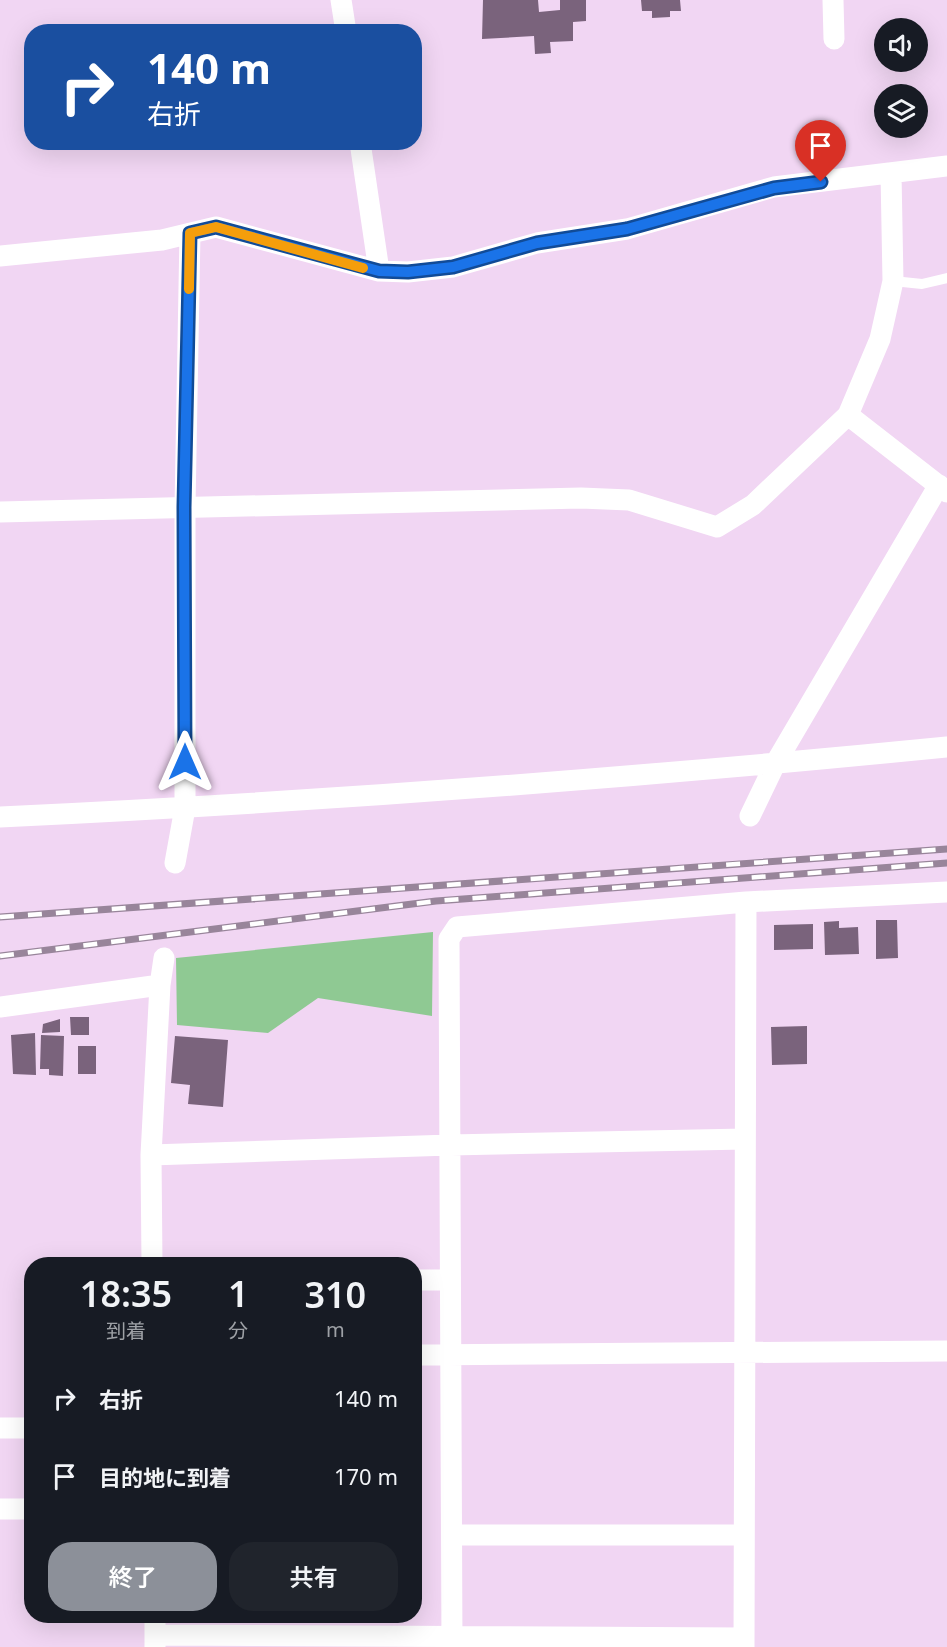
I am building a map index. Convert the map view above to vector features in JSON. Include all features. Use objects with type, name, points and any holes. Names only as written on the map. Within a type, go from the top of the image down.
[{"type":"street","points":[[341,0],[345,24]]},
{"type":"street","points":[[833,0],[834,39]]},
{"type":"street","points":[[361,150],[379,271]]},
{"type":"street","points":[[0,256],[162,240],[216,227],[379,271],[408,272],[453,267],[537,243],[627,229],[774,188],[947,166]]},
{"type":"street","points":[[0,512],[581,498],[628,500],[717,527],[753,506],[848,415],[880,339],[893,281],[891,173]]},
{"type":"street","points":[[175,863],[185,808],[184,507],[190,233]]},
{"type":"street","points":[[750,816],[775,764],[943,489],[848,415]]},
{"type":"street","points":[[0,817],[185,808],[775,764],[947,747]]},
{"type":"street","points":[[452,1643],[449,939],[457,927],[746,902],[947,892]]},
{"type":"street","points":[[155,1632],[452,1643],[744,1643],[742,1534],[746,1351],[746,902]]},
{"type":"street","points":[[152,1257],[151,1155],[160,985],[164,958]]},
{"type":"street","points":[[0,1006],[160,985]]},
{"type":"street","points":[[151,1155],[450,1145],[746,1139]]},
{"type":"street","points":[[422,1280],[450,1280]]},
{"type":"street","points":[[422,1355],[947,1351]]},
{"type":"street","points":[[0,1428],[24,1428]]},
{"type":"street","points":[[0,1509],[24,1509]]},
{"type":"street","points":[[452,1536],[742,1534]]},
{"type":"lane","points":[[893,281],[922,284],[947,278]]},
{"type":"green space","points":[[433,932],[432,1016],[318,998],[268,1033],[177,1025],[176,958]]},
{"type":"building","points":[[483,0],[538,0],[539,12],[560,10],[560,0],[586,0],[586,21],[573,22],[573,41],[550,42],[551,53],[535,54],[534,36],[482,39]]},
{"type":"building","points":[[641,0],[680,0],[681,11],[670,11],[670,17],[652,18],[652,11],[642,11]]},
{"type":"building","points":[[876,920],[897,920],[898,958],[876,959]]},
{"type":"building","points":[[839,921],[839,928],[858,927],[859,954],[825,955],[824,922]]},
{"type":"building","points":[[813,924],[813,949],[774,950],[774,925]]},
{"type":"building","points":[[70,1017],[89,1017],[89,1035],[71,1035]]},
{"type":"building","points":[[60,1019],[60,1032],[42,1033],[43,1024]]},
{"type":"building","points":[[807,1026],[807,1064],[772,1065],[771,1027]]},
{"type":"building","points":[[35,1033],[36,1075],[13,1074],[11,1035]]},
{"type":"building","points":[[41,1035],[64,1036],[63,1076],[49,1075],[49,1069],[40,1069]]},
{"type":"building","points":[[175,1036],[228,1040],[223,1107],[188,1104],[190,1085],[171,1083]]},
{"type":"building","points":[[78,1046],[96,1046],[96,1074],[78,1074]]},
{"type":"railway","points":[[0,917],[947,849]]},
{"type":"railway","points":[[0,956],[436,901],[947,863]]},
{"type":"slow traffic","points":[[189,289],[190,233],[216,227],[266,243],[363,268]]},
{"type":"route","points":[[185,762],[184,507],[190,233],[216,227],[266,243],[379,271],[408,272],[453,267],[537,243],[627,229],[774,188],[821,182]]}]
